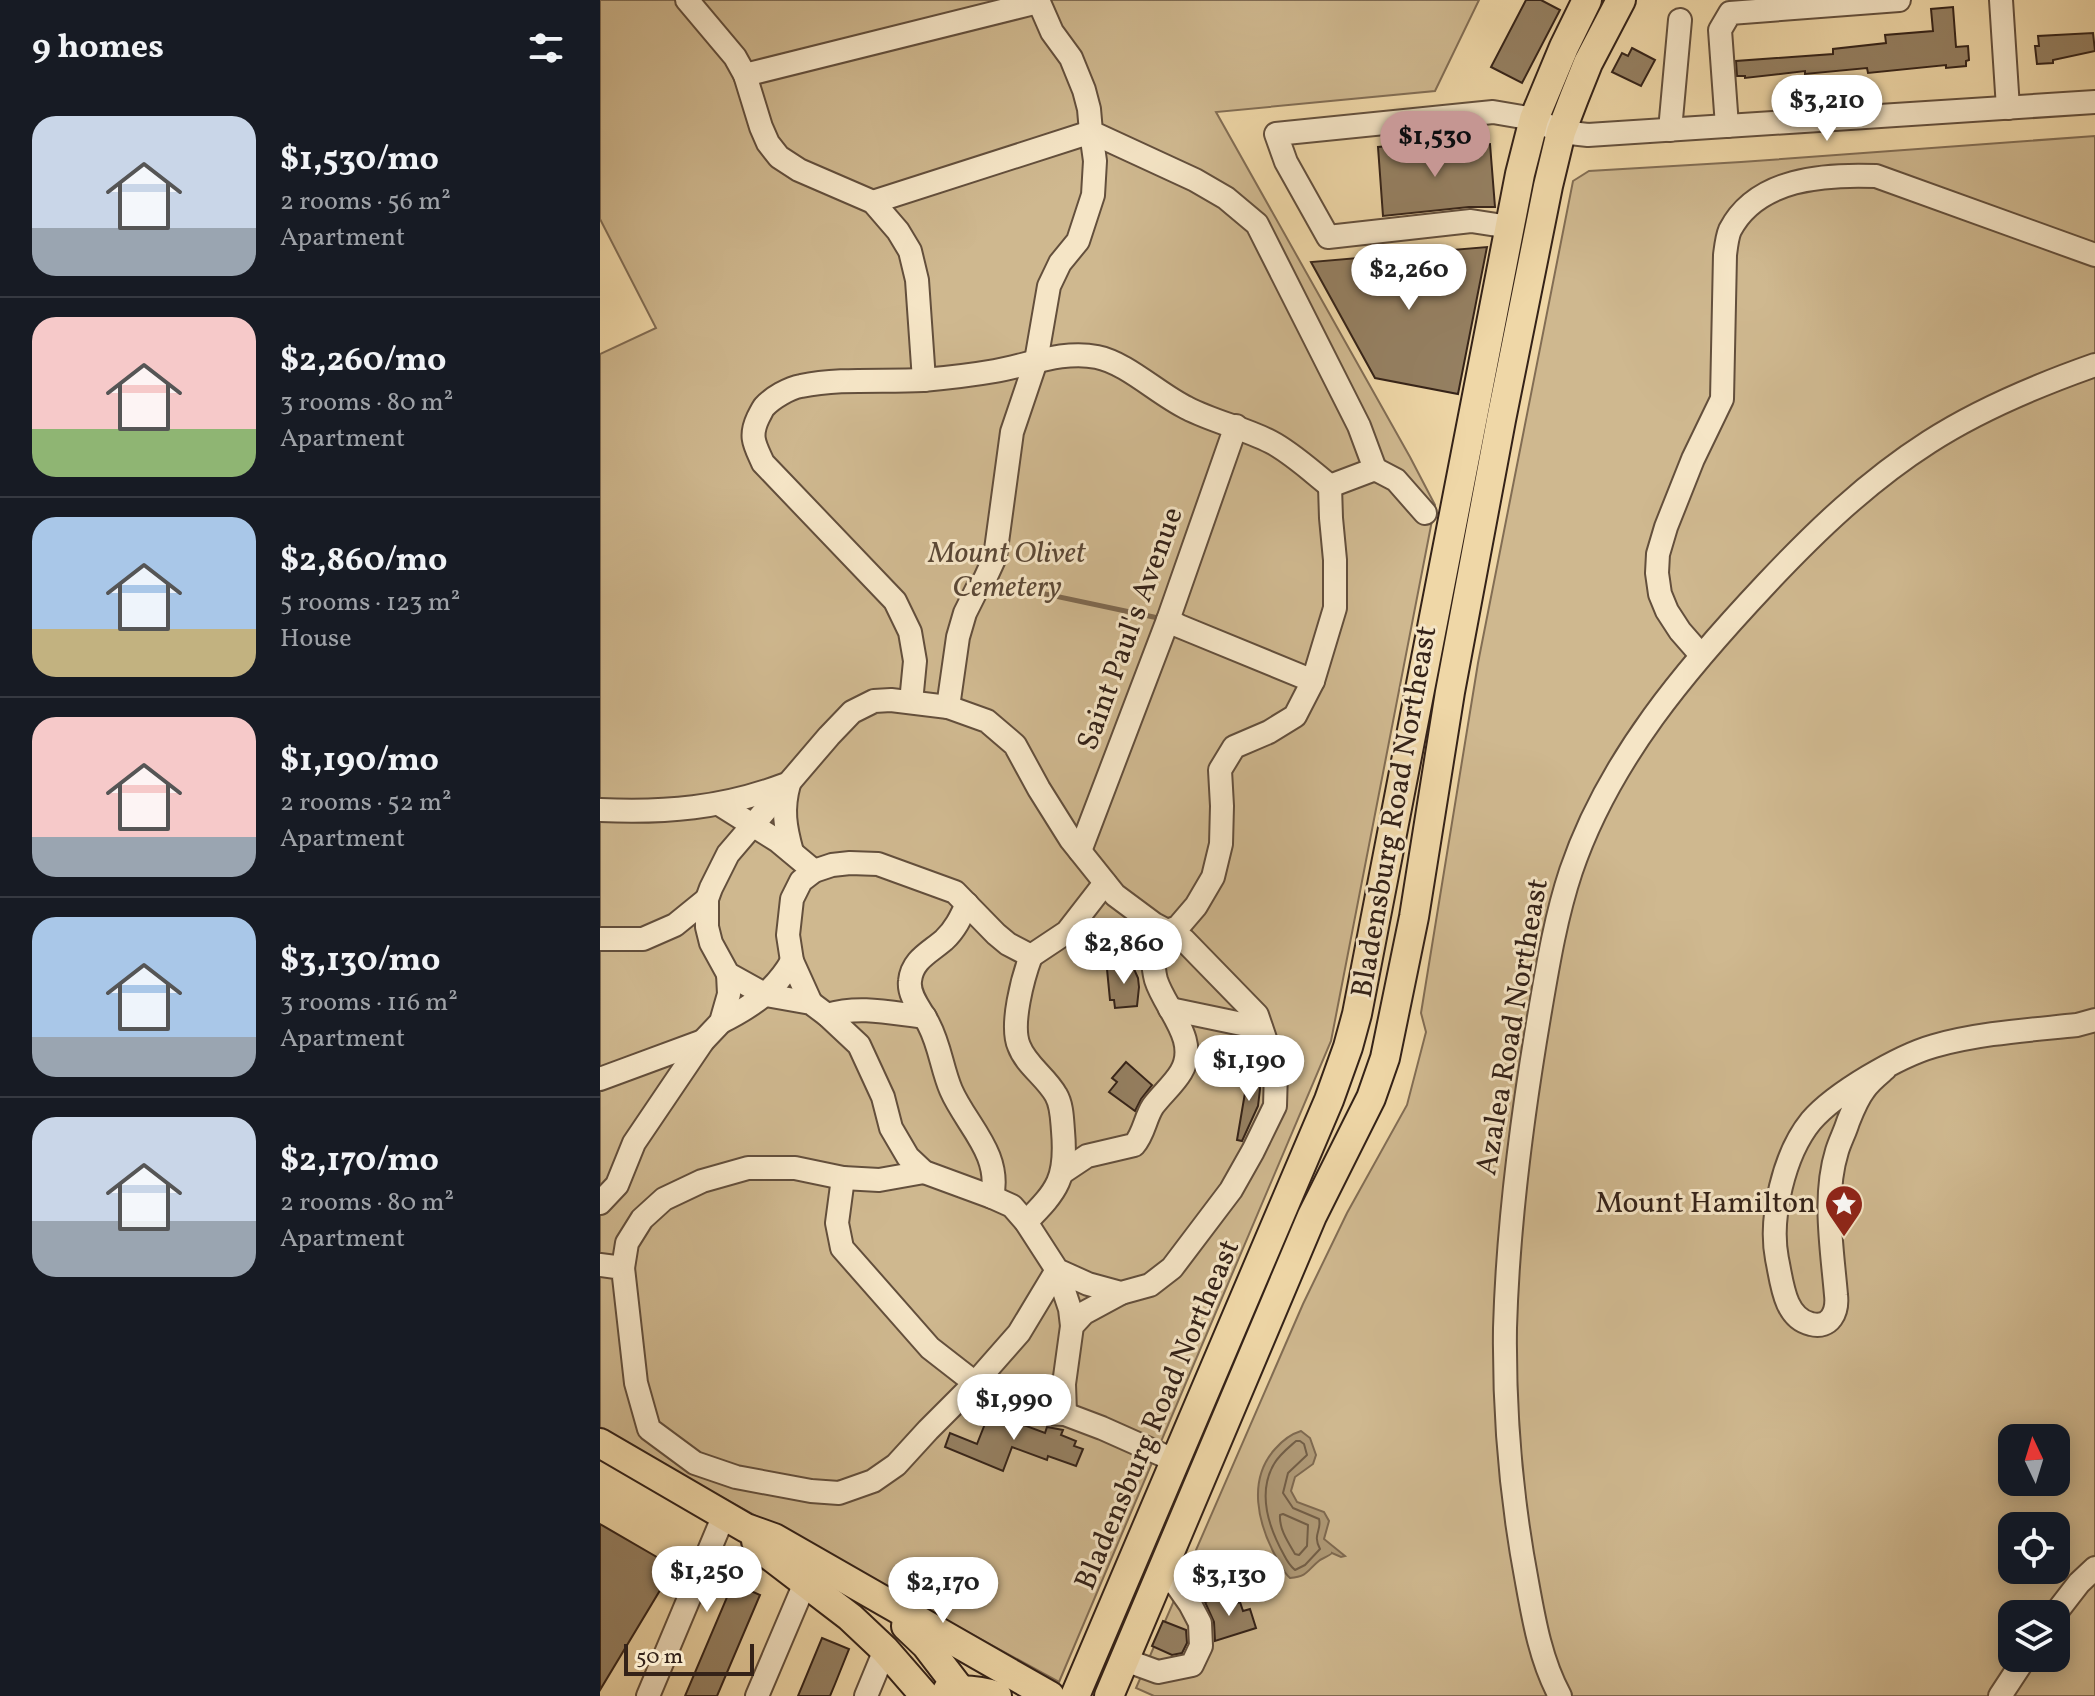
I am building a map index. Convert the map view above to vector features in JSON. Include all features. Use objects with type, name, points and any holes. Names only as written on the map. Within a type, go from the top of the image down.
[{"type":"main road","name":"Bladensburg Road Northeast","points":[[1075,1696],[1329,1100],[1348,1047],[1389,852],[1520,174],[1534,119],[1587,0]]},
{"type":"main road","name":"Bladensburg Road Northeast","points":[[1109,1696],[1312,1216],[1371,1098],[1385,1058],[1414,917],[1450,692],[1548,186],[1561,132],[1588,63],[1621,0]]},
{"type":"main road","points":[[1473,416],[1501,420]]},
{"type":"main road","points":[[1193,1421],[1220,1434]]},
{"type":"main road","points":[[600,1443],[735,1521],[774,1538],[1050,1696]]},
{"type":"main road","points":[[1162,1494],[1190,1506]]},
{"type":"main road","points":[[735,1521],[765,1552],[850,1617],[885,1650],[924,1695],[986,1692],[997,1696]]},
{"type":"main road","points":[[880,1600],[926,1645],[963,1693]]},
{"type":"street","points":[[687,0],[735,57],[745,75],[768,143],[779,157],[799,170],[873,202],[898,231],[910,251],[917,280],[924,380]]},
{"type":"street","points":[[1727,126],[1720,30],[1730,13],[1899,0]]},
{"type":"street","points":[[2001,0],[2008,108]]},
{"type":"street","points":[[745,75],[1038,1],[1052,32],[1071,58],[1084,90],[1095,161],[1093,195],[1078,241],[1060,263],[1049,286],[1036,361],[1012,432],[995,557],[965,613],[958,637],[948,707]]},
{"type":"street","points":[[1670,130],[1680,20]]},
{"type":"street","points":[[1510,227],[1471,221],[1328,237],[1286,162],[1276,134],[1493,112],[1534,119],[1561,132],[1588,135],[2095,102]]},
{"type":"street","points":[[873,202],[1091,132],[1195,180],[1226,198],[1257,224],[1359,426],[1375,469],[1396,480],[1425,513]]},
{"type":"street","points":[[1701,655],[1667,611],[1660,594],[1658,554],[1693,459],[1722,399],[1725,255],[1729,232],[1742,213],[1761,197],[1816,177],[1876,176],[2095,255]]},
{"type":"street","points":[[911,702],[915,661],[910,632],[895,601],[763,463],[752,430],[763,407],[782,394],[798,386],[924,380],[995,371],[1074,355],[1095,357],[1113,362],[1189,410],[1274,443],[1330,486]]},
{"type":"street","name":"Azalea Road Northeast","points":[[1560,1696],[1547,1668],[1533,1615],[1516,1516],[1506,1423],[1507,1283],[1520,1136],[1541,1003],[1563,898],[1593,816],[1647,725],[1701,655],[1794,554],[1857,495],[1898,462],[1937,437],[2028,391],[2095,365]]},
{"type":"street","name":"Saint Paul's Avenue","points":[[1080,851],[1168,620],[1236,426]]},
{"type":"street","points":[[1330,486],[1375,469]]},
{"type":"street","points":[[1063,1172],[1087,1156],[1134,1145],[1146,1118],[1182,1071],[1187,1056],[1184,1034],[1157,981],[1153,962],[1154,936],[1178,927],[1196,906],[1213,877],[1221,844],[1220,770],[1234,747],[1269,732],[1295,716],[1313,681],[1335,608],[1330,486]]},
{"type":"street","points":[[1168,620],[1313,681]]},
{"type":"street","points":[[721,1022],[729,994],[728,974],[711,943],[707,927],[707,899],[711,888],[728,854],[852,712],[874,701],[891,700],[948,707],[987,721],[1015,745],[1039,789],[1080,851],[1115,895],[1154,924],[1184,940],[1257,1015],[1276,1071],[1275,1106],[1253,1151],[1231,1190],[1172,1268],[1150,1285],[1121,1293],[1084,1313],[1072,1326]]},
{"type":"street","points":[[600,810],[680,810],[758,795],[789,783]]},
{"type":"street","points":[[789,783],[784,801],[784,821],[792,852]]},
{"type":"street","points":[[719,804],[753,824],[814,871]]},
{"type":"street","points":[[1031,956],[1008,944],[955,892],[878,864],[850,863],[814,871],[801,881],[792,899],[788,935],[792,961],[819,1009],[859,1045],[883,1097],[891,1128],[908,1157],[924,1172],[1012,1206],[1057,1270],[1070,1309],[1072,1326],[1064,1384],[1065,1414]]},
{"type":"street","points":[[1026,1222],[1051,1197],[1063,1172],[1064,1144],[1058,1097],[1018,1046],[1016,1026],[1025,974],[1031,956],[1067,932],[1105,883]]},
{"type":"street","points":[[600,939],[643,939],[675,925],[707,899]]},
{"type":"street","points":[[967,904],[958,924],[914,966],[910,991],[935,1038],[953,1094],[990,1157],[994,1188],[992,1197]]},
{"type":"street","points":[[675,925],[711,943]]},
{"type":"street","points":[[600,1203],[617,1185],[634,1143],[703,1041],[721,1022],[766,995],[792,961]]},
{"type":"street","points":[[728,974],[766,995],[819,1009],[884,1011],[925,1017]]},
{"type":"street","points":[[884,1011],[910,991]]},
{"type":"street","points":[[1170,1009],[1261,1028]]},
{"type":"street","points":[[1885,1069],[1864,1088],[1836,1153],[1830,1221],[1837,1302],[1833,1318],[1824,1325],[1815,1326],[1794,1315],[1783,1288],[1775,1229],[1786,1170],[1813,1118],[1839,1096],[1885,1069],[1911,1055],[1936,1045],[2095,1020]]},
{"type":"street","points":[[600,1079],[703,1041]]},
{"type":"street","points":[[924,1172],[879,1180],[843,1178],[795,1168],[748,1168],[702,1181],[664,1199],[642,1219],[627,1243],[623,1268],[636,1383],[649,1429],[695,1463],[736,1477],[839,1493],[873,1481],[896,1465],[1019,1333],[1057,1270]]},
{"type":"street","points":[[843,1178],[837,1223],[842,1248],[930,1348],[975,1383],[1041,1413],[1065,1414],[1176,1461]]},
{"type":"street","points":[[839,1207],[879,1180]]},
{"type":"street","points":[[600,1265],[623,1268]]},
{"type":"street","points":[[1057,1270],[1088,1284],[1121,1293]]},
{"type":"street","points":[[648,1696],[735,1521]]},
{"type":"street","points":[[2066,1600],[2095,1568]]},
{"type":"street","points":[[1125,1660],[1158,1672],[1192,1665],[1201,1646],[1200,1623],[1190,1604],[1176,1584],[1160,1577]]},
{"type":"street","points":[[757,1696],[805,1583]]},
{"type":"street","points":[[866,1696],[885,1650]]},
{"type":"street","points":[[2000,1696],[2016,1672]]},
{"type":"green space","name":"Mount Olivet Cemetery","points":[[600,0],[1479,0],[1435,91],[1216,112],[1435,505],[1331,1041],[1059,1682],[685,1477],[600,1427],[600,354],[656,328],[600,219]]},
{"type":"green space","points":[[2095,136],[2095,1696],[1154,1696],[1136,1688],[1303,1304],[1347,1213],[1407,1105],[1426,1032],[1421,1013],[1478,663],[1573,181],[1589,171]]},
{"type":"water","points":[[1301,1431],[1310,1438],[1316,1455],[1313,1464],[1295,1477],[1291,1491],[1297,1502],[1324,1512],[1329,1521],[1324,1539],[1345,1556],[1332,1553],[1304,1574],[1290,1578],[1264,1531],[1258,1488],[1266,1461],[1275,1449]]},
{"type":"building","points":[[1526,0],[1541,0],[1560,10],[1522,83],[1491,67]]},
{"type":"building","points":[[1953,7],[1956,47],[1968,46],[1966,66],[1946,68],[1946,65],[1868,73],[1867,68],[1745,78],[1737,76],[1736,61],[1833,54],[1833,49],[1886,43],[1885,35],[1933,31],[1931,9]]},
{"type":"building","points":[[2093,33],[2095,51],[2053,60],[2053,63],[2037,64],[2035,46],[2039,46],[2038,36]]},
{"type":"building","points":[[1632,48],[1655,60],[1641,86],[1612,72],[1622,53],[1628,56]]},
{"type":"building","points":[[1414,144],[1415,150],[1490,144],[1495,207],[1383,216],[1378,147]]},
{"type":"building","points":[[1487,247],[1458,394],[1375,378],[1311,262]]},
{"type":"building","points":[[1130,960],[1138,978],[1137,1006],[1115,1008],[1114,1000],[1110,1000],[1107,969],[1123,967]]},
{"type":"building","points":[[1126,1062],[1152,1085],[1135,1111],[1109,1092],[1117,1082],[1112,1078]]},
{"type":"building","points":[[1259,1072],[1258,1106],[1242,1141],[1237,1140],[1246,1087],[1245,1073]]},
{"type":"building","points":[[992,1406],[1018,1418],[1018,1423],[1045,1433],[1047,1427],[1063,1430],[1061,1435],[1076,1441],[1074,1446],[1083,1449],[1076,1466],[1048,1456],[1047,1460],[1012,1447],[1003,1471],[945,1447],[950,1433],[977,1444]]},
{"type":"building","points":[[600,1524],[674,1567],[600,1690]]},
{"type":"building","points":[[733,1583],[760,1595],[717,1696],[685,1696]]},
{"type":"building","points":[[1225,1595],[1229,1606],[1240,1602],[1243,1611],[1250,1609],[1256,1628],[1215,1641],[1214,1622],[1205,1602]]},
{"type":"building","points":[[1163,1621],[1186,1630],[1187,1643],[1182,1653],[1172,1655],[1152,1646]]},
{"type":"building","points":[[822,1638],[849,1649],[835,1684],[830,1696],[798,1696]]},
{"type":"waterway","points":[[989,582],[1163,619]]},
{"type":"place","name":"Mount Hamilton","points":[[1844,1238]]}]
